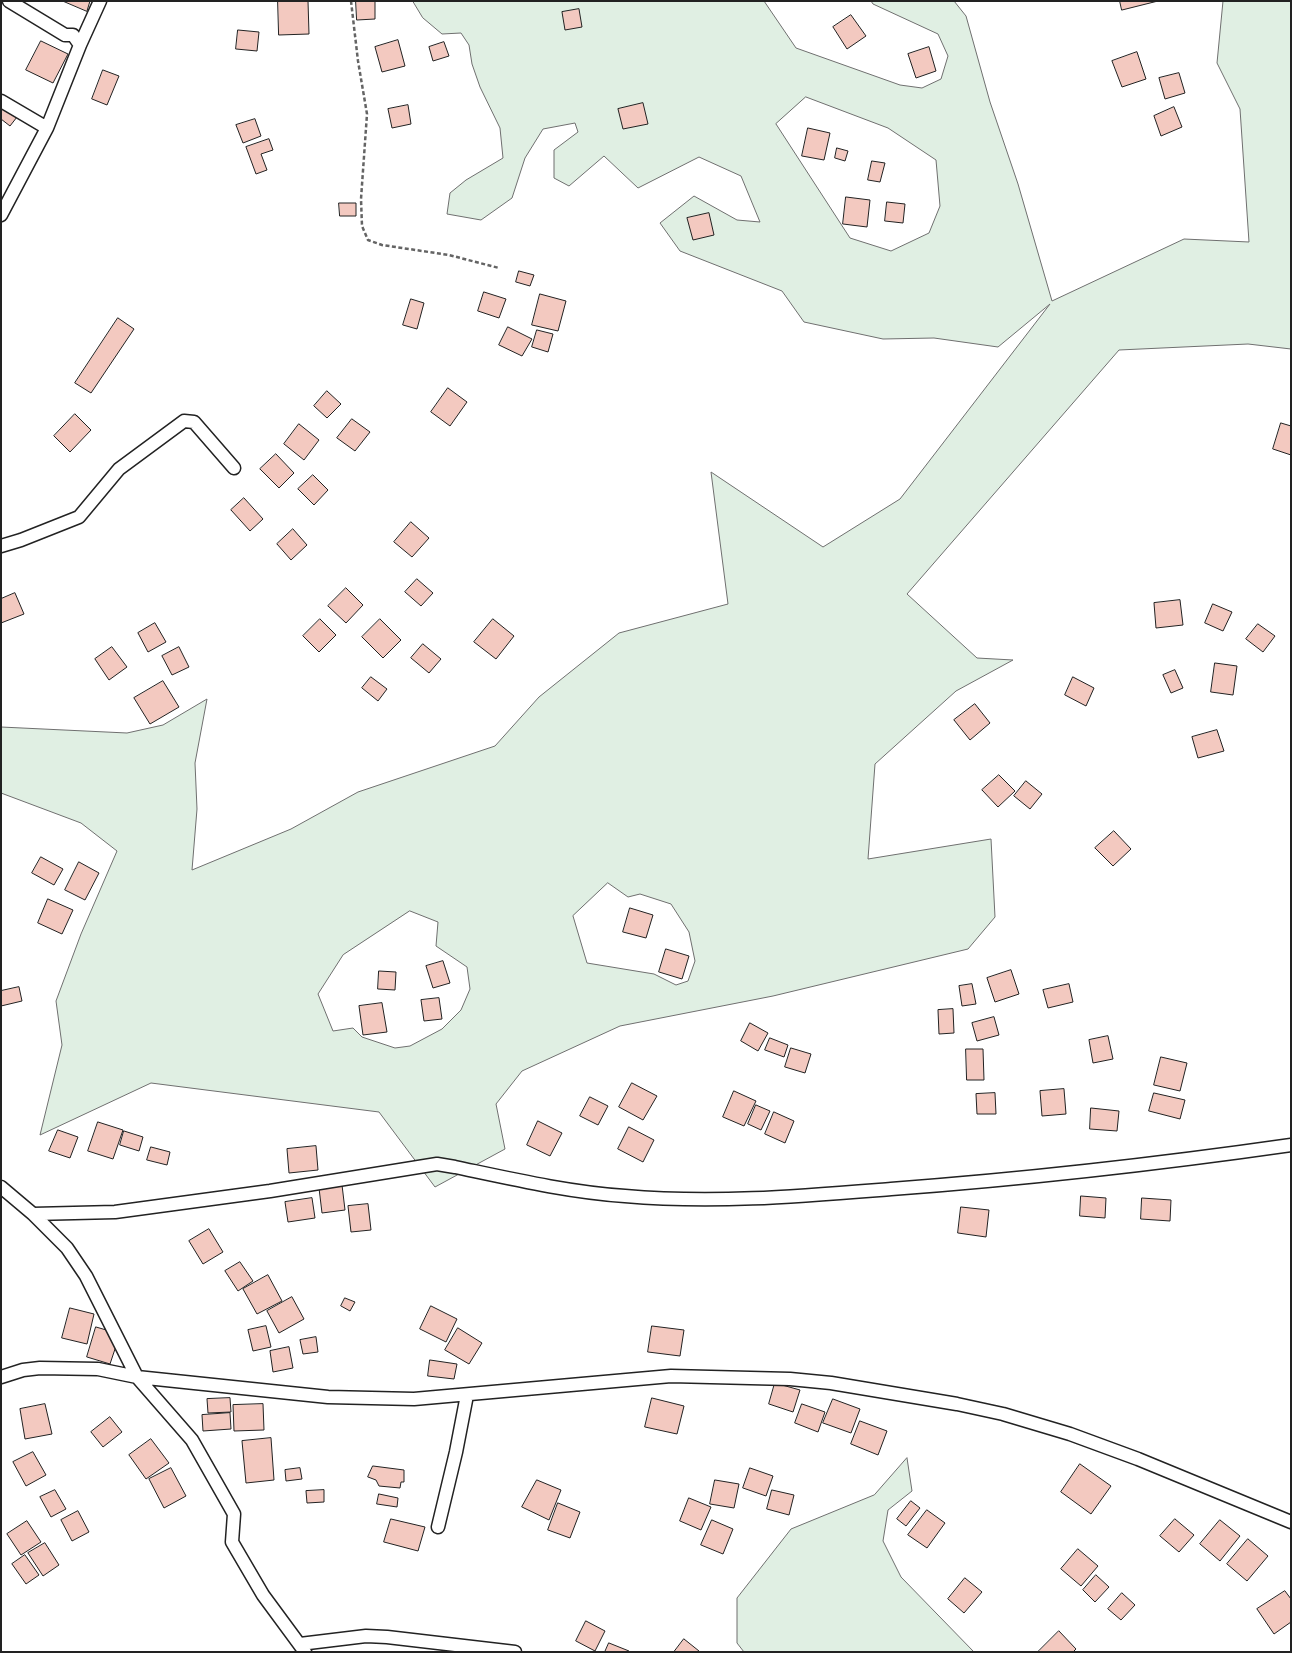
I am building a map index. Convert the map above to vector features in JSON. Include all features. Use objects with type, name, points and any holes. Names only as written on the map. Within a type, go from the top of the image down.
[{"type":"street","points":[[9,1],[65,35],[73,35],[80,45]]},
{"type":"street","points":[[1,215],[47,128],[80,45],[100,1]]},
{"type":"street","points":[[1,102],[47,128]]},
{"type":"street","points":[[1,546],[79,516],[119,469],[184,421],[194,422],[234,468]]},
{"type":"street","points":[[33,1214],[115,1212],[270,1192],[436,1164],[568,1190],[627,1197],[696,1199],[810,1195],[1036,1177],[1291,1145]]},
{"type":"street","points":[[1,1187],[33,1214],[67,1248],[86,1276],[136,1376],[192,1440],[234,1514],[232,1542],[263,1595],[302,1648],[366,1636],[515,1652]]},
{"type":"street","points":[[1,1377],[23,1370],[40,1368],[98,1369],[136,1376],[328,1397],[414,1399],[671,1376],[790,1378],[957,1404],[1003,1414],[1062,1432],[1138,1459],[1291,1522]]},
{"type":"street","points":[[438,1527],[467,1395]]},
{"type":"path","points":[[351,1],[367,114],[361,199],[362,226],[368,240],[382,245],[449,255],[498,268]]},
{"type":"green space","points":[[413,1],[764,1],[796,48],[900,85],[922,88],[941,79],[948,56],[938,34],[873,4],[871,1],[954,1],[966,16],[990,102],[1018,184],[1052,301],[1184,239],[1249,242],[1240,109],[1217,63],[1223,1],[1291,1],[1291,349],[1248,344],[1119,350],[907,594],[977,658],[1013,660],[956,691],[875,764],[868,859],[991,839],[995,917],[968,949],[773,996],[620,1026],[522,1071],[496,1104],[505,1149],[435,1187],[379,1112],[151,1083],[40,1135],[62,1045],[56,1001],[81,934],[117,851],[81,823],[1,793],[1,727],[127,733],[163,725],[207,699],[195,763],[197,809],[192,870],[291,829],[358,792],[495,746],[539,697],[619,633],[728,604],[711,472],[823,547],[900,499],[1050,304],[998,347],[934,338],[883,339],[804,322],[782,291],[680,251],[660,223],[694,196],[737,220],[760,222],[741,176],[699,157],[638,188],[604,156],[569,186],[554,178],[554,150],[578,132],[575,123],[543,129],[525,158],[512,198],[481,220],[447,214],[450,193],[466,180],[503,158],[500,128],[480,87],[472,64],[469,45],[461,33],[442,34],[423,18]],"holes":[[[806,97],[888,128],[936,160],[940,206],[929,233],[891,251],[850,238],[776,124]],[[608,883],[628,897],[640,894],[671,904],[689,932],[695,961],[688,981],[676,985],[654,974],[587,963],[573,916]],[[410,911],[438,922],[436,946],[467,967],[470,989],[461,1010],[442,1029],[410,1046],[395,1048],[362,1037],[353,1028],[333,1031],[318,994],[343,955]]]},
{"type":"green space","points":[[907,1458],[912,1491],[888,1510],[883,1541],[901,1577],[974,1652],[744,1652],[737,1643],[737,1598],[791,1529],[874,1495]]},
{"type":"building","points":[[63,1],[90,1],[87,11]]},
{"type":"building","points":[[278,1],[308,1],[309,34],[279,35]]},
{"type":"building","points":[[356,1],[375,1],[375,19],[357,20]]},
{"type":"building","points":[[1120,1],[1158,1],[1122,10]]},
{"type":"building","points":[[579,9],[582,27],[565,30],[562,12]]},
{"type":"building","points":[[851,15],[866,36],[847,49],[833,27]]},
{"type":"building","points":[[238,30],[259,32],[257,51],[236,49]]},
{"type":"building","points":[[398,40],[405,66],[382,72],[375,47]]},
{"type":"building","points":[[41,41],[68,54],[53,83],[26,70]]},
{"type":"building","points":[[444,42],[449,56],[433,61],[429,47]]},
{"type":"building","points":[[929,47],[936,71],[916,78],[908,54]]},
{"type":"building","points":[[1137,52],[1146,79],[1122,87],[1112,61]]},
{"type":"building","points":[[103,70],[119,76],[107,105],[92,99]]},
{"type":"building","points":[[1179,73],[1185,93],[1165,99],[1159,78]]},
{"type":"building","points":[[643,103],[648,124],[623,129],[618,109]]},
{"type":"building","points":[[408,105],[411,124],[392,128],[388,109]]},
{"type":"building","points":[[1,106],[17,117],[10,126],[1,119]]},
{"type":"building","points":[[1174,107],[1182,127],[1161,136],[1154,116]]},
{"type":"building","points":[[255,119],[261,136],[243,143],[236,125]]},
{"type":"building","points":[[808,128],[830,133],[824,160],[802,156]]},
{"type":"building","points":[[269,139],[273,150],[261,154],[267,170],[256,174],[246,147]]},
{"type":"building","points":[[837,148],[848,151],[845,161],[835,158]]},
{"type":"building","points":[[872,161],[885,163],[880,182],[868,180]]},
{"type":"building","points":[[846,197],[870,200],[867,227],[843,224]]},
{"type":"building","points":[[887,202],[905,204],[903,223],[885,221]]},
{"type":"building","points":[[339,203],[356,203],[356,216],[340,216]]},
{"type":"building","points":[[709,213],[714,235],[693,240],[687,218]]},
{"type":"building","points":[[519,271],[534,275],[530,286],[516,282]]},
{"type":"building","points":[[484,292],[506,299],[499,318],[478,311]]},
{"type":"building","points":[[540,294],[566,301],[558,331],[532,325]]},
{"type":"building","points":[[411,299],[424,303],[417,329],[403,325]]},
{"type":"building","points":[[118,318],[134,329],[91,393],[75,383]]},
{"type":"building","points":[[508,327],[532,339],[522,356],[499,345]]},
{"type":"building","points":[[537,330],[553,334],[548,352],[532,347]]},
{"type":"building","points":[[448,388],[467,402],[450,426],[431,412]]},
{"type":"building","points":[[327,391],[341,404],[327,418],[314,406]]},
{"type":"building","points":[[75,414],[91,430],[70,452],[54,436]]},
{"type":"building","points":[[352,419],[370,432],[355,451],[337,438]]},
{"type":"building","points":[[1281,423],[1291,426],[1291,455],[1273,449]]},
{"type":"building","points":[[299,424],[319,440],[304,460],[284,444]]},
{"type":"building","points":[[276,454],[294,473],[279,488],[260,469]]},
{"type":"building","points":[[313,475],[328,490],[314,505],[298,489]]},
{"type":"building","points":[[244,498],[263,519],[250,531],[231,510]]},
{"type":"building","points":[[411,522],[429,538],[412,557],[394,542]]},
{"type":"building","points":[[293,529],[307,545],[291,560],[277,544]]},
{"type":"building","points":[[417,579],[433,593],[421,606],[405,592]]},
{"type":"building","points":[[346,588],[363,605],[346,623],[328,606]]},
{"type":"building","points":[[15,593],[24,614],[1,623],[1,599]]},
{"type":"building","points":[[1180,600],[1183,625],[1156,628],[1154,603]]},
{"type":"building","points":[[1213,604],[1232,612],[1223,631],[1205,623]]},
{"type":"building","points":[[320,619],[336,635],[319,652],[303,636]]},
{"type":"building","points":[[380,619],[401,640],[383,658],[362,637]]},
{"type":"building","points":[[493,619],[514,636],[496,659],[474,642]]},
{"type":"building","points":[[155,623],[166,642],[148,652],[138,633]]},
{"type":"building","points":[[1258,624],[1275,636],[1263,652],[1246,639]]},
{"type":"building","points":[[423,644],[441,659],[429,673],[411,658]]},
{"type":"building","points":[[112,647],[127,667],[109,680],[95,659]]},
{"type":"building","points":[[179,647],[189,667],[172,675],[162,656]]},
{"type":"building","points":[[1215,663],[1237,666],[1233,695],[1211,692]]},
{"type":"building","points":[[1175,670],[1183,688],[1171,693],[1163,675]]},
{"type":"building","points":[[371,677],[387,689],[378,701],[362,688]]},
{"type":"building","points":[[1073,677],[1094,688],[1086,706],[1065,695]]},
{"type":"building","points":[[163,681],[179,707],[150,724],[134,698]]},
{"type":"building","points":[[975,704],[990,723],[970,740],[954,720]]},
{"type":"building","points":[[1217,730],[1224,751],[1198,758],[1192,737]]},
{"type":"building","points":[[999,775],[1015,791],[998,807],[982,790]]},
{"type":"building","points":[[1026,781],[1042,794],[1030,809],[1014,796]]},
{"type":"building","points":[[1114,831],[1131,849],[1113,866],[1095,848]]},
{"type":"building","points":[[41,857],[63,869],[54,885],[32,873]]},
{"type":"building","points":[[79,862],[99,873],[85,900],[65,890]]},
{"type":"building","points":[[48,899],[73,910],[62,934],[38,923]]},
{"type":"building","points":[[630,908],[653,915],[646,938],[623,932]]},
{"type":"building","points":[[666,949],[689,956],[682,979],[659,972]]},
{"type":"building","points":[[443,961],[450,983],[433,988],[426,966]]},
{"type":"building","points":[[1011,970],[1019,994],[995,1002],[987,978]]},
{"type":"building","points":[[379,971],[396,972],[395,990],[378,989]]},
{"type":"building","points":[[972,984],[976,1004],[962,1006],[959,986]]},
{"type":"building","points":[[1069,984],[1073,1002],[1048,1008],[1043,990]]},
{"type":"building","points":[[19,987],[22,1001],[1,1006],[1,991]]},
{"type":"building","points":[[439,998],[442,1019],[424,1021],[421,1000]]},
{"type":"building","points":[[382,1003],[387,1032],[363,1035],[359,1006]]},
{"type":"building","points":[[953,1009],[954,1033],[939,1034],[938,1010]]},
{"type":"building","points":[[994,1017],[999,1035],[977,1041],[972,1023]]},
{"type":"building","points":[[750,1023],[768,1033],[758,1051],[741,1041]]},
{"type":"building","points":[[1108,1036],[1113,1059],[1093,1063],[1089,1040]]},
{"type":"building","points":[[770,1038],[788,1045],[784,1057],[765,1050]]},
{"type":"building","points":[[791,1048],[811,1054],[805,1073],[785,1067]]},
{"type":"building","points":[[966,1049],[983,1049],[984,1080],[967,1080]]},
{"type":"building","points":[[1161,1057],[1187,1063],[1180,1091],[1154,1085]]},
{"type":"building","points":[[632,1083],[657,1096],[643,1120],[619,1107]]},
{"type":"building","points":[[1064,1089],[1066,1114],[1042,1116],[1040,1091]]},
{"type":"building","points":[[734,1091],[756,1101],[744,1126],[723,1117]]},
{"type":"building","points":[[995,1093],[996,1114],[977,1114],[976,1094]]},
{"type":"building","points":[[1154,1093],[1185,1100],[1180,1119],[1149,1111]]},
{"type":"building","points":[[590,1097],[608,1106],[598,1125],[580,1116]]},
{"type":"building","points":[[756,1105],[770,1111],[761,1130],[748,1124]]},
{"type":"building","points":[[1091,1108],[1119,1111],[1117,1131],[1090,1129]]},
{"type":"building","points":[[774,1112],[794,1121],[785,1143],[765,1134]]},
{"type":"building","points":[[538,1121],[562,1133],[550,1156],[527,1145]]},
{"type":"building","points":[[98,1122],[123,1130],[113,1159],[88,1151]]},
{"type":"building","points":[[629,1127],[654,1140],[643,1162],[618,1149]]},
{"type":"building","points":[[58,1130],[78,1137],[70,1158],[49,1151]]},
{"type":"building","points":[[124,1131],[143,1137],[139,1151],[120,1145]]},
{"type":"building","points":[[316,1146],[318,1170],[289,1173],[287,1149]]},
{"type":"building","points":[[151,1147],[170,1152],[167,1165],[147,1160]]},
{"type":"building","points":[[342,1185],[345,1210],[322,1213],[319,1188]]},
{"type":"building","points":[[1081,1196],[1106,1198],[1105,1218],[1080,1216]]},
{"type":"building","points":[[312,1198],[315,1218],[288,1222],[285,1202]]},
{"type":"building","points":[[1142,1198],[1171,1200],[1170,1221],[1141,1219]]},
{"type":"building","points":[[368,1204],[371,1230],[351,1232],[348,1206]]},
{"type":"building","points":[[961,1207],[989,1210],[986,1237],[958,1233]]},
{"type":"building","points":[[209,1229],[223,1252],[203,1264],[189,1241]]},
{"type":"building","points":[[240,1262],[253,1281],[238,1291],[225,1271]]},
{"type":"building","points":[[268,1275],[282,1301],[257,1314],[243,1289]]},
{"type":"building","points":[[292,1297],[304,1319],[279,1333],[267,1311]]},
{"type":"building","points":[[345,1298],[355,1302],[350,1311],[341,1306]]},
{"type":"building","points":[[431,1306],[457,1319],[446,1342],[420,1329]]},
{"type":"building","points":[[70,1308],[94,1314],[87,1344],[62,1338]]},
{"type":"building","points":[[266,1326],[271,1347],[253,1351],[248,1330]]},
{"type":"building","points":[[652,1326],[684,1330],[680,1356],[648,1352]]},
{"type":"building","points":[[96,1327],[120,1334],[110,1364],[87,1357]]},
{"type":"building","points":[[458,1328],[482,1343],[469,1364],[445,1350]]},
{"type":"building","points":[[316,1337],[318,1352],[303,1354],[300,1340]]},
{"type":"building","points":[[289,1347],[293,1368],[273,1372],[270,1351]]},
{"type":"building","points":[[430,1360],[457,1364],[454,1379],[428,1376]]},
{"type":"building","points":[[775,1383],[800,1390],[793,1412],[769,1404]]},
{"type":"building","points":[[230,1398],[231,1412],[208,1413],[207,1399]]},
{"type":"building","points":[[652,1398],[684,1406],[677,1434],[645,1427]]},
{"type":"building","points":[[833,1399],[860,1409],[851,1433],[823,1423]]},
{"type":"building","points":[[45,1404],[52,1434],[25,1439],[20,1409]]},
{"type":"building","points":[[263,1404],[264,1430],[234,1431],[233,1405]]},
{"type":"building","points":[[802,1404],[825,1412],[818,1432],[795,1423]]},
{"type":"building","points":[[230,1413],[231,1429],[203,1431],[202,1415]]},
{"type":"building","points":[[110,1417],[122,1432],[103,1447],[91,1432]]},
{"type":"building","points":[[860,1421],[887,1431],[878,1455],[851,1444]]},
{"type":"building","points":[[271,1438],[274,1480],[246,1483],[242,1441]]},
{"type":"building","points":[[151,1439],[169,1463],[146,1479],[129,1455]]},
{"type":"building","points":[[33,1452],[46,1475],[26,1486],[13,1462]]},
{"type":"building","points":[[1080,1464],[1111,1486],[1091,1514],[1061,1492]]},
{"type":"building","points":[[373,1466],[404,1470],[404,1482],[401,1482],[400,1488],[379,1486],[376,1480],[368,1477]]},
{"type":"building","points":[[171,1468],[186,1496],[164,1508],[149,1479]]},
{"type":"building","points":[[300,1468],[302,1479],[286,1481],[285,1470]]},
{"type":"building","points":[[750,1468],[773,1476],[766,1496],[743,1488]]},
{"type":"building","points":[[537,1480],[561,1490],[549,1520],[522,1507]]},
{"type":"building","points":[[715,1480],[739,1484],[734,1508],[710,1504]]},
{"type":"building","points":[[55,1490],[66,1509],[51,1517],[40,1497]]},
{"type":"building","points":[[324,1490],[324,1502],[307,1503],[306,1491]]},
{"type":"building","points":[[772,1490],[794,1495],[789,1515],[767,1509]]},
{"type":"building","points":[[379,1494],[398,1498],[397,1507],[377,1504]]},
{"type":"building","points":[[689,1498],[711,1507],[701,1530],[680,1521]]},
{"type":"building","points":[[911,1501],[920,1508],[906,1526],[897,1519]]},
{"type":"building","points":[[558,1503],[580,1512],[570,1538],[548,1530]]},
{"type":"building","points":[[927,1510],[945,1523],[927,1548],[908,1535]]},
{"type":"building","points":[[78,1511],[89,1532],[72,1541],[61,1520]]},
{"type":"building","points":[[391,1519],[425,1527],[418,1551],[384,1542]]},
{"type":"building","points":[[1175,1519],[1194,1535],[1179,1552],[1160,1536]]},
{"type":"building","points":[[712,1520],[733,1529],[723,1554],[701,1545]]},
{"type":"building","points":[[1220,1520],[1240,1536],[1220,1561],[1200,1544]]},
{"type":"building","points":[[27,1521],[41,1542],[21,1555],[7,1534]]},
{"type":"building","points":[[1248,1539],[1268,1556],[1247,1581],[1227,1564]]},
{"type":"building","points":[[45,1543],[59,1565],[43,1576],[28,1553]]},
{"type":"building","points":[[1078,1549],[1098,1566],[1081,1586],[1061,1569]]},
{"type":"building","points":[[25,1555],[39,1575],[26,1584],[12,1564]]},
{"type":"building","points":[[1096,1575],[1109,1587],[1095,1602],[1083,1590]]},
{"type":"building","points":[[965,1578],[982,1592],[964,1613],[948,1599]]},
{"type":"building","points":[[1285,1591],[1291,1599],[1291,1622],[1274,1634],[1257,1609]]},
{"type":"building","points":[[1122,1593],[1135,1605],[1121,1620],[1108,1609]]},
{"type":"building","points":[[586,1621],[605,1631],[595,1651],[576,1641]]},
{"type":"building","points":[[1059,1631],[1076,1649],[1073,1652],[1040,1652],[1039,1651]]},
{"type":"building","points":[[684,1639],[699,1651],[674,1652]]},
{"type":"building","points":[[609,1643],[629,1651],[605,1652]]}]
